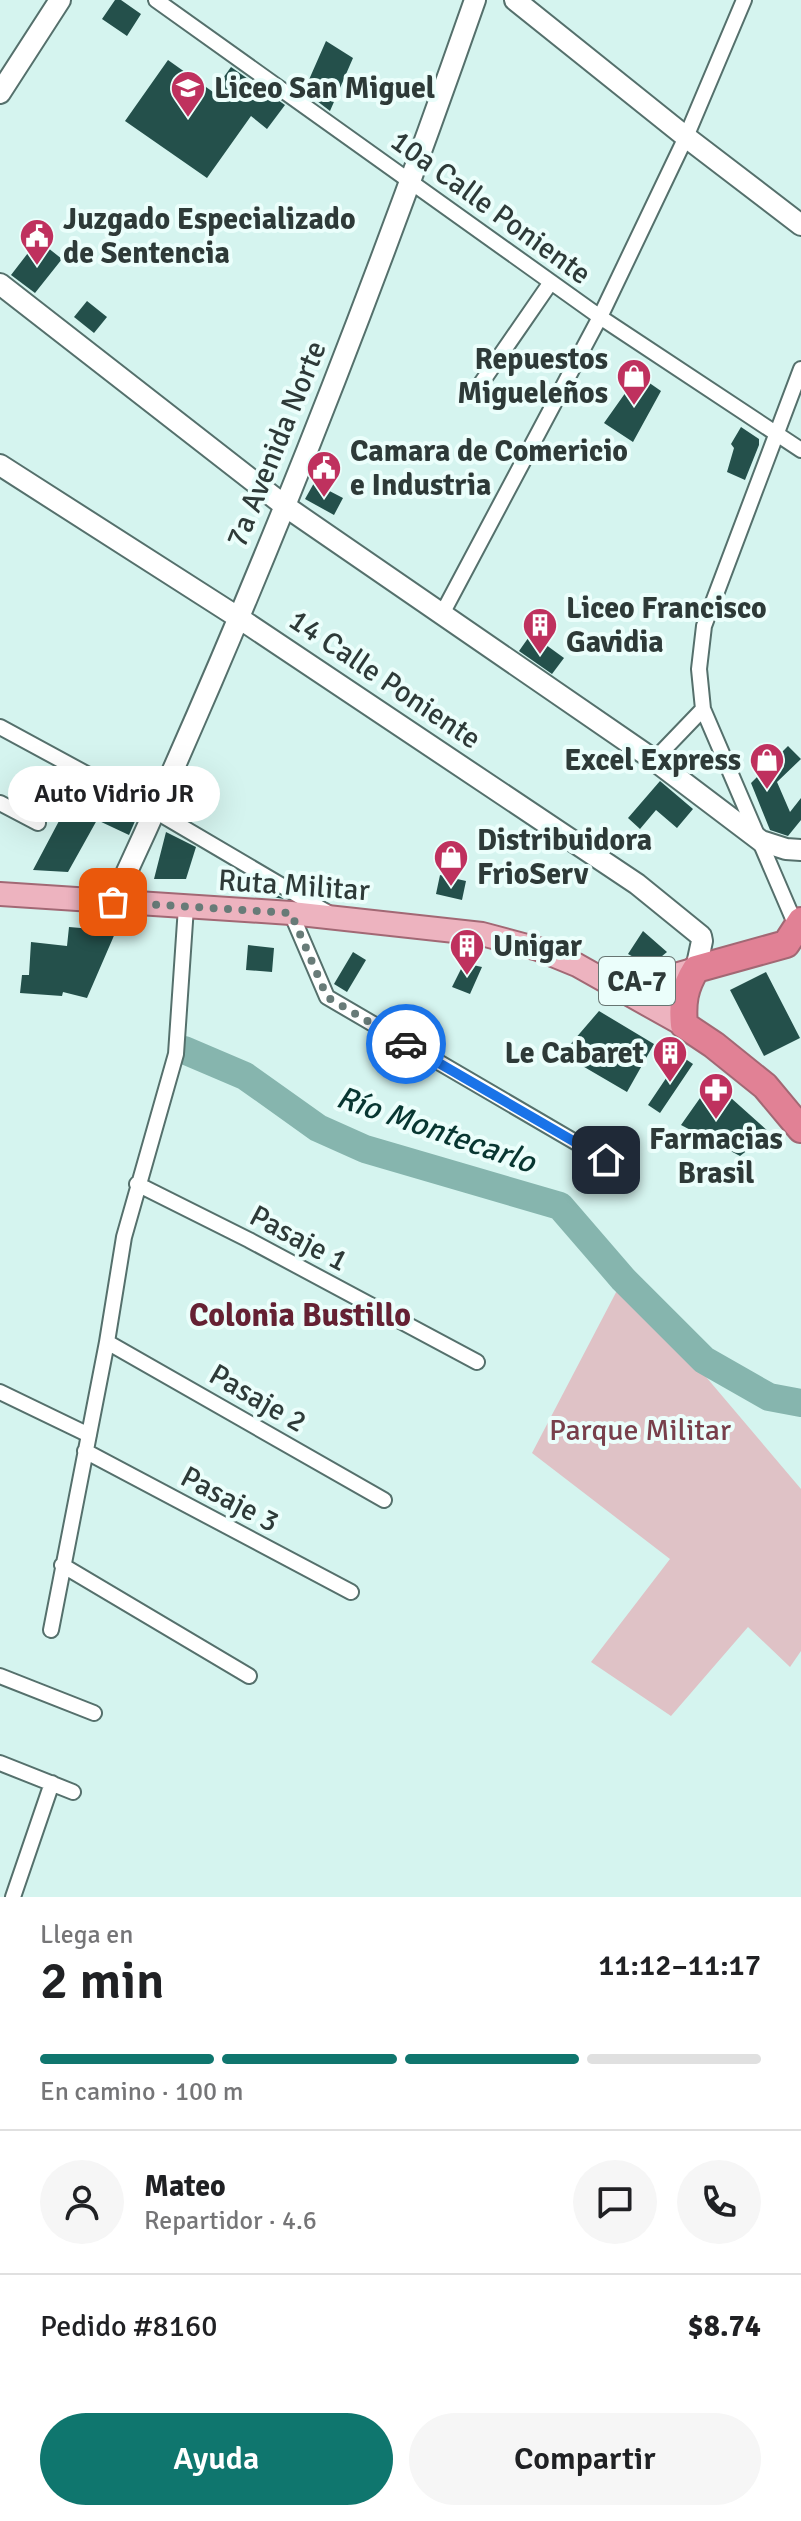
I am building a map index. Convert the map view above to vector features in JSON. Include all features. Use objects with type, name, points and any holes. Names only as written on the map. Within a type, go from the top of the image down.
[{"type":"highway","points":[[796,936],[696,969],[682,1005],[684,1025],[765,1086],[801,1129]]},
{"type":"main road","name":"Ruta Militar","points":[[0,894],[291,913],[482,934],[538,949],[577,965],[684,1025]]},
{"type":"main road","name":"Ruta Militar","points":[[577,965],[650,982],[696,969]]},
{"type":"street","points":[[0,93],[60,0]]},
{"type":"street","name":"10a Calle Poniente","points":[[156,0],[600,317],[801,450]]},
{"type":"street","name":"7a Avenida Norte","points":[[113,902],[239,618],[285,506],[411,182],[475,0]]},
{"type":"street","points":[[515,0],[801,225]]},
{"type":"street","points":[[442,614],[600,317],[686,137],[744,0]]},
{"type":"street","points":[[473,395],[551,282]]},
{"type":"street","points":[[0,284],[285,506],[654,760],[761,841],[801,850]]},
{"type":"street","points":[[796,936],[761,841],[703,709],[699,669],[704,626],[801,369]]},
{"type":"street","name":"14 Calle Poniente","points":[[0,465],[239,618],[637,884],[701,936],[696,969]]},
{"type":"street","points":[[654,760],[703,709]]},
{"type":"street","points":[[0,727],[155,811],[334,917]]},
{"type":"street","points":[[0,803],[38,823]]},
{"type":"street","points":[[51,1630],[107,1342],[124,1237],[176,1054],[186,907]]},
{"type":"street","points":[[291,913],[327,997],[606,1160]]},
{"type":"street","name":"Pasaje 1","points":[[137,1184],[477,1362]]},
{"type":"street","name":"Pasaje 2","points":[[107,1342],[384,1500]]},
{"type":"street","points":[[0,1392],[89,1435]]},
{"type":"street","name":"Pasaje 3","points":[[85,1451],[351,1592]]},
{"type":"street","points":[[62,1565],[249,1676]]},
{"type":"street","points":[[0,1676],[94,1713]]},
{"type":"street","points":[[0,1763],[73,1792]]},
{"type":"street","points":[[13,1897],[52,1783]]},
{"type":"green space","name":"Parque Militar","points":[[623,1279],[801,1489],[801,1651],[790,1667],[748,1627],[671,1716],[591,1662],[670,1559],[532,1453]]},
{"type":"building","points":[[115,0],[121,0],[141,14],[127,36],[102,19]]},
{"type":"building","points":[[326,41],[353,58],[330,111],[304,91]]},
{"type":"building","name":"Liceo San Miguel","points":[[168,60],[213,92],[231,67],[285,105],[267,129],[251,116],[207,178],[125,121]]},
{"type":"building","name":"Juzgado Especializado de Sentencia","points":[[38,240],[62,259],[35,293],[11,275]]},
{"type":"building","points":[[87,301],[107,317],[94,333],[74,317]]},
{"type":"building","name":"Repuestos Migueleños","points":[[638,375],[661,391],[633,442],[604,423]]},
{"type":"building","points":[[741,427],[759,439],[745,480],[727,472],[734,448],[731,444]]},
{"type":"building","name":"Camara de Comericio e Industria","points":[[314,483],[343,498],[334,515],[305,499]]},
{"type":"building","name":"Liceo Francisco Gavidia","points":[[531,634],[564,658],[552,674],[519,651]]},
{"type":"building","name":"Excel Express","points":[[788,746],[801,759],[777,782],[790,812],[801,798],[801,820],[788,836],[770,830],[751,783]]},
{"type":"building","points":[[660,781],[693,809],[677,828],[656,810],[640,829],[628,818]]},
{"type":"building","points":[[77,787],[136,819],[129,835],[97,820],[68,872],[33,870]]},
{"type":"building","points":[[166,832],[196,847],[186,879],[154,879]]},
{"type":"building","points":[[240,873],[284,899],[235,891]]},
{"type":"building","name":"Distribuidora FrioServ","points":[[440,875],[466,881],[462,900],[436,894]]},
{"type":"building","points":[[69,927],[116,931],[87,998],[63,992],[62,996],[20,993],[22,975],[29,975],[31,942],[67,946]]},
{"type":"building","points":[[643,931],[667,952],[650,966],[628,954]]},
{"type":"building","points":[[248,945],[274,948],[272,972],[246,970]]},
{"type":"building","points":[[353,952],[366,960],[347,992],[334,984]]},
{"type":"building","name":"Unigar","points":[[464,963],[482,967],[470,994],[452,987]]},
{"type":"building","points":[[766,972],[800,1038],[764,1056],[730,990]]},
{"type":"building","points":[[599,1011],[654,1044],[627,1092],[562,1054]]},
{"type":"building","name":"Le Cabaret","points":[[681,1056],[693,1064],[660,1113],[648,1105]]},
{"type":"building","points":[[712,1081],[770,1133],[740,1156],[681,1125]]},
{"type":"waterway","name":"Río Montecarlo","points":[[184,1050],[245,1076],[318,1128],[365,1149],[560,1206],[623,1279],[704,1360],[769,1397],[801,1403]]},
{"type":"way so far","points":[[113,902],[291,913],[327,997],[406,1044]]},
{"type":"place","name":"Liceo San Miguel","points":[[188,119]]},
{"type":"place","name":"Juzgado Especializado de Sentencia","points":[[37,267]]},
{"type":"place","name":"Repuestos Migueleños","points":[[634,407]]},
{"type":"place","name":"Camara de Comericio e Industria","points":[[324,499]]},
{"type":"place","name":"Liceo Francisco Gavidia","points":[[540,656]]},
{"type":"place","name":"Excel Express","points":[[767,791]]},
{"type":"place","name":"Distribuidora FrioServ","points":[[451,888]]},
{"type":"place","name":"Auto Vidrio JR","points":[[113,902]]},
{"type":"place","name":"Unigar","points":[[467,977]]},
{"type":"place","name":"Le Cabaret","points":[[670,1084]]},
{"type":"place","name":"Farmacias Brasil","points":[[716,1121]]},
{"type":"district","name":"Colonia Bustillo","points":[[300,1315]]},
{"type":"route","points":[[406,1044],[606,1160]]}]
